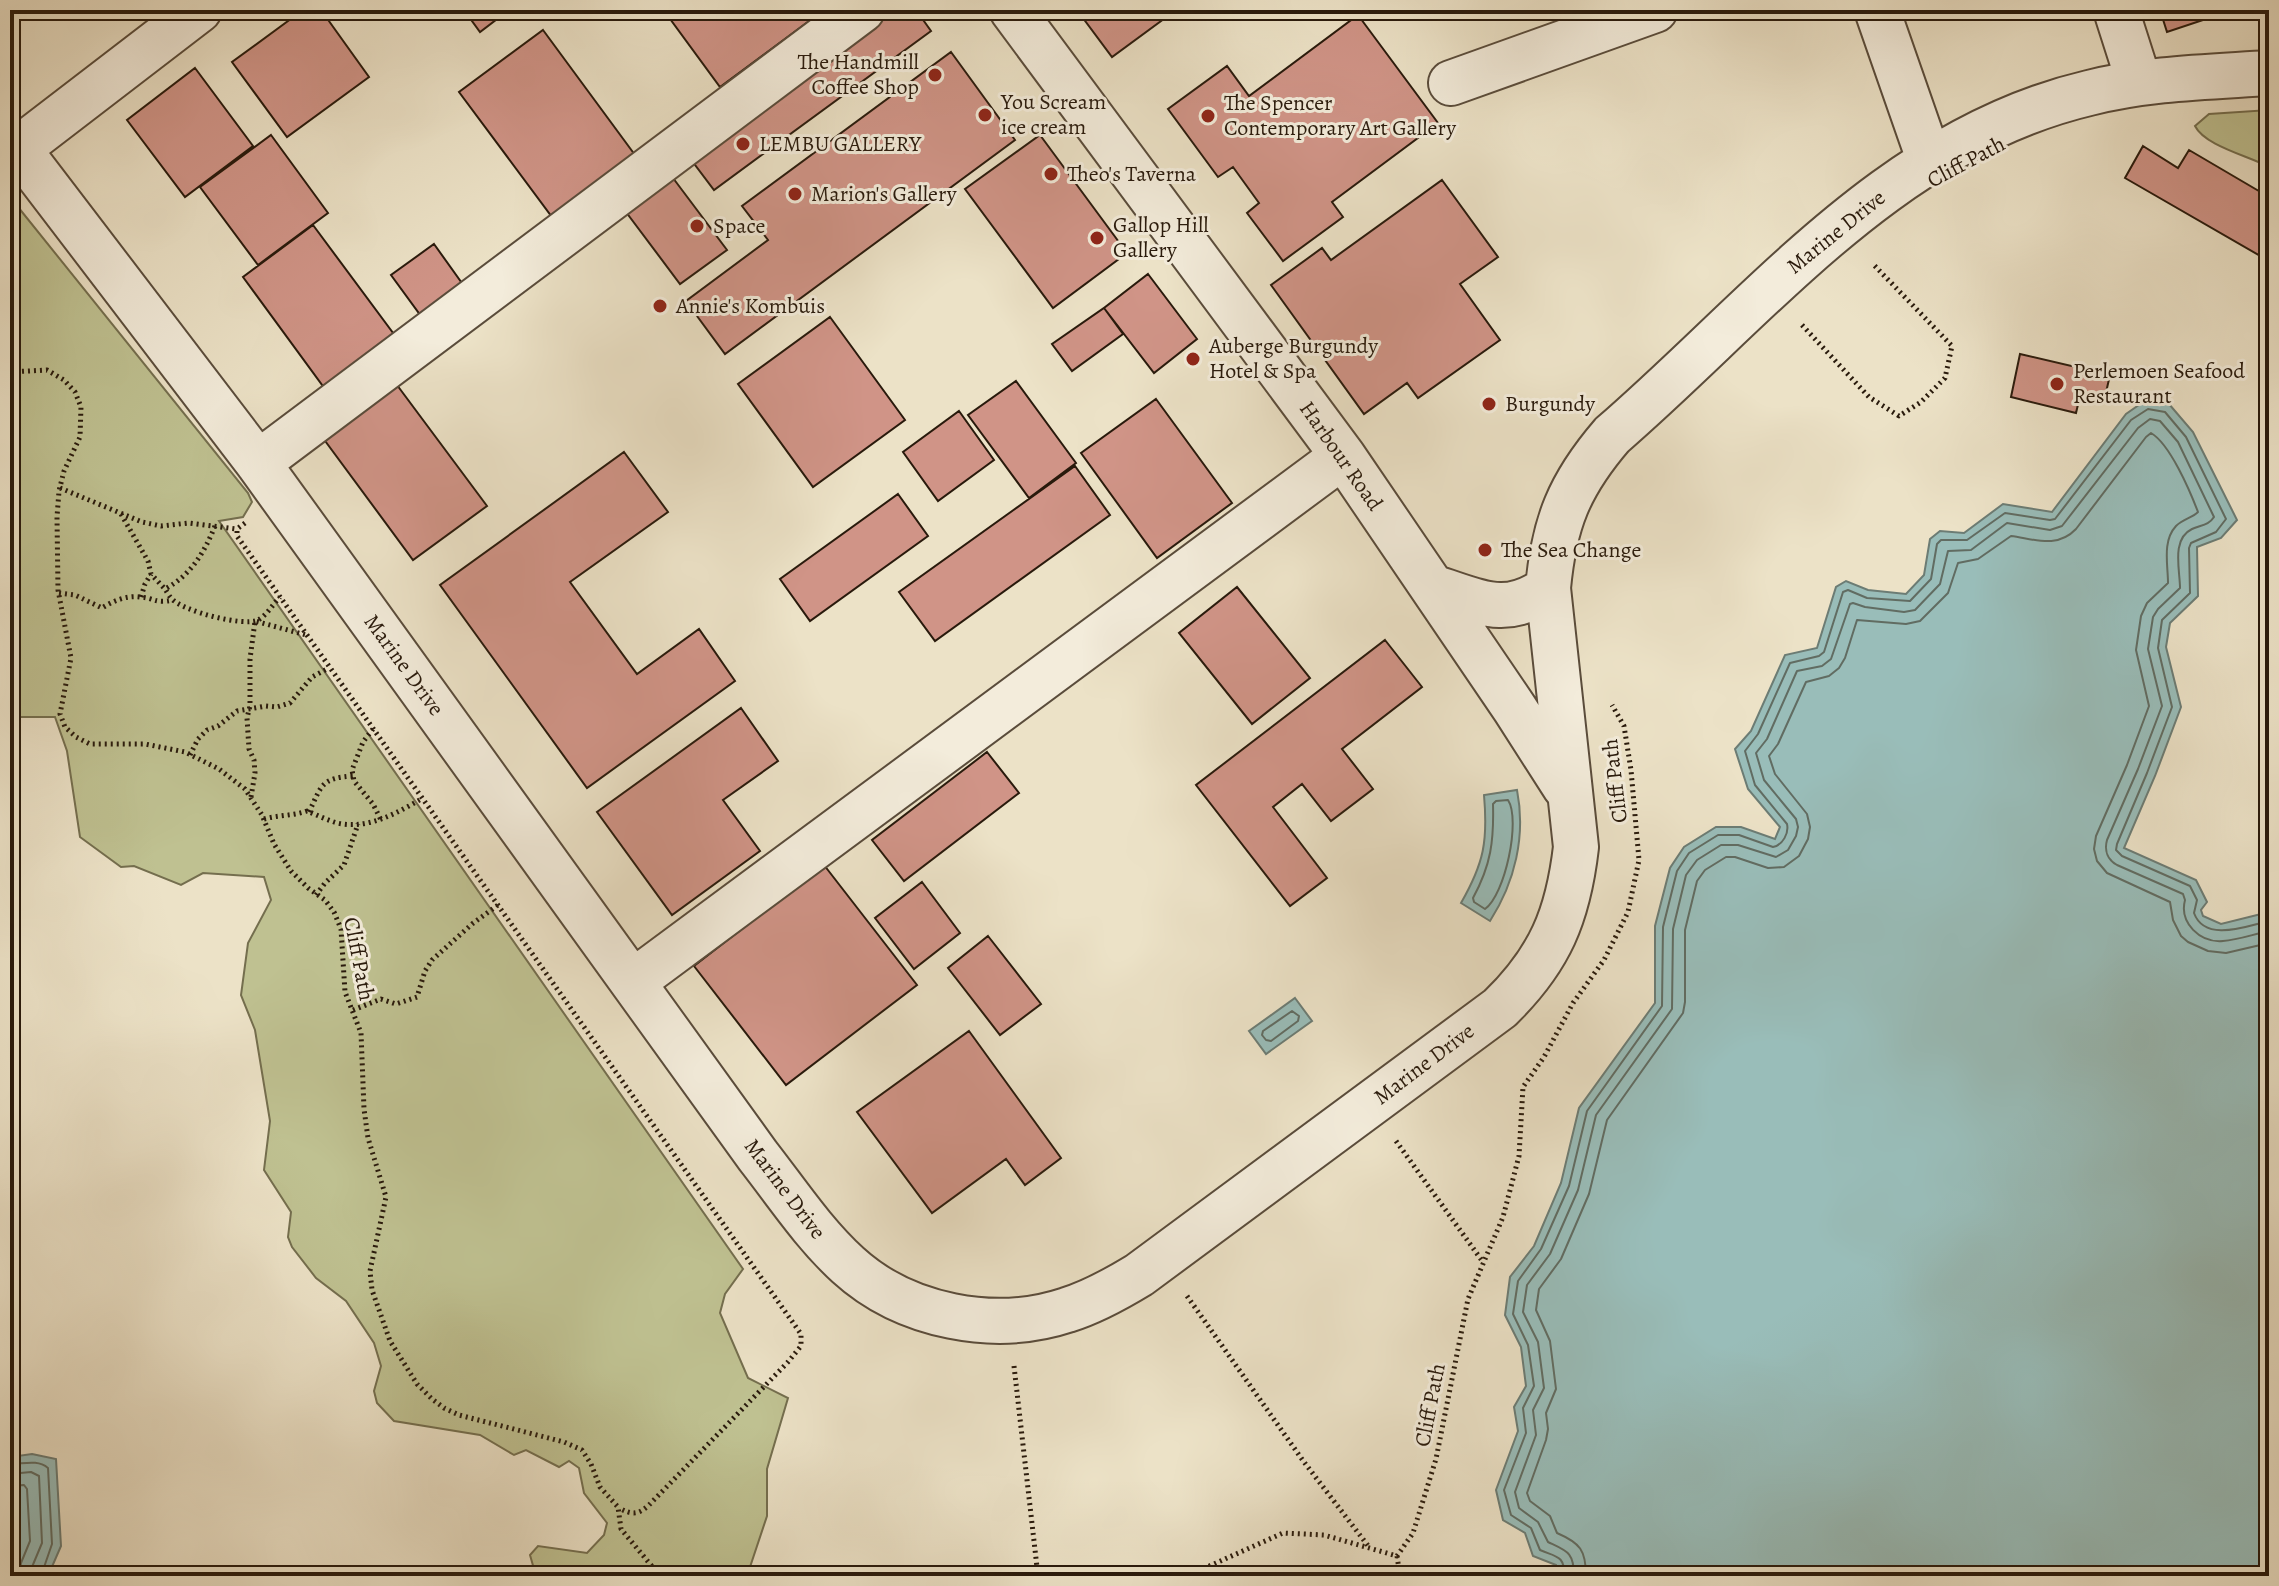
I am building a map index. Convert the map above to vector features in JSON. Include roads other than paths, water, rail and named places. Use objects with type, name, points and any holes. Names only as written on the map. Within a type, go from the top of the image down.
[{"type":"street","points":[[14,143],[199,10]]},
{"type":"street","points":[[266,474],[862,10]]},
{"type":"street","name":"Harbour Road","points":[[1012,10],[1343,456],[1571,796]]},
{"type":"street","points":[[1451,83],[1655,10]]},
{"type":"street","points":[[1877,10],[1930,162]]},
{"type":"street","points":[[2116,10],[2139,82]]},
{"type":"street","name":"Marine Drive","points":[[14,143],[266,474],[758,1156],[823,1240],[851,1267],[881,1289],[916,1306],[967,1318],[1009,1321],[1066,1311],[1104,1296],[1162,1259],[1500,1008],[1534,971],[1558,927],[1572,879],[1576,847],[1548,588],[1551,552],[1560,518],[1574,486],[1591,459],[1612,435],[1832,231],[1883,193],[1982,132],[2036,109],[2086,93],[2139,82],[2269,73]]},
{"type":"street","points":[[634,981],[1343,456]]},
{"type":"street","points":[[1432,587],[1493,605],[1513,606],[1532,599],[1548,588]]},
{"type":"water","points":[[2146,400],[2169,404],[2193,432],[2237,520],[2221,538],[2197,547],[2198,596],[2170,623],[2166,647],[2181,707],[2124,848],[2196,880],[2207,902],[2201,910],[2203,916],[2221,924],[2269,912],[2269,1576],[1557,1576],[1556,1565],[1533,1556],[1525,1533],[1503,1520],[1496,1490],[1518,1431],[1514,1407],[1526,1386],[1521,1347],[1505,1315],[1510,1277],[1534,1246],[1561,1183],[1579,1108],[1655,1003],[1655,926],[1670,868],[1684,847],[1716,827],[1741,827],[1775,839],[1780,827],[1748,789],[1735,749],[1751,731],[1785,655],[1817,648],[1836,587],[1846,581],[1868,590],[1906,594],[1924,575],[1930,539],[1940,531],[1964,533],[2003,504],[2052,512],[2126,414]]},
{"type":"water","points":[[1517,790],[1520,824],[1516,858],[1506,891],[1490,921],[1461,903],[1483,851],[1484,795]]},
{"type":"water","points":[[1295,998],[1312,1021],[1266,1054],[1249,1031]]},
{"type":"water","points":[[32,1454],[56,1459],[61,1546],[48,1576],[10,1576],[10,1457]]},
{"type":"place","name":"The Handmill Coffee Shop","points":[[935,75]]},
{"type":"place","name":"You Scream ice cream","points":[[985,115]]},
{"type":"place","name":"The Spencer Contemporary Art Gallery","points":[[1208,116]]},
{"type":"place","name":"LEMBU GALLERY","points":[[743,144]]},
{"type":"place","name":"Theo's Taverna","points":[[1051,174]]},
{"type":"place","name":"Marion's Gallery","points":[[795,194]]},
{"type":"place","name":"Space","points":[[697,226]]},
{"type":"place","name":"Gallop Hill Gallery","points":[[1097,238]]},
{"type":"place","name":"Annie's Kombuis","points":[[660,306]]},
{"type":"place","name":"Auberge Burgundy Hotel & Spa","points":[[1193,359]]},
{"type":"place","name":"Perlemoen Seafood Restaurant","points":[[2057,384]]},
{"type":"place","name":"Burgundy","points":[[1489,404]]},
{"type":"place","name":"The Sea Change","points":[[1485,550]]}]
